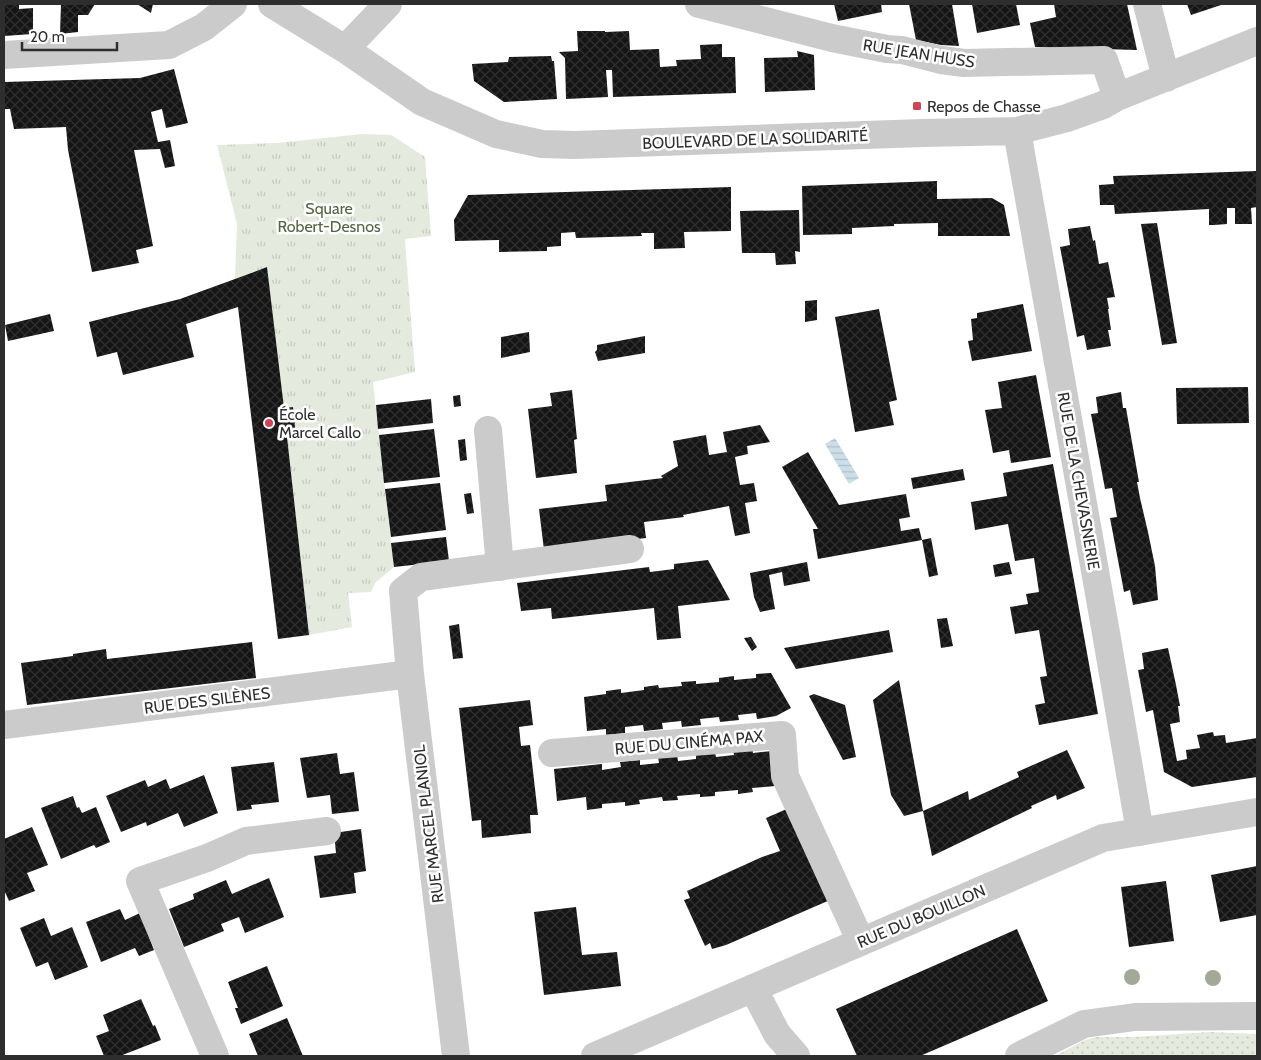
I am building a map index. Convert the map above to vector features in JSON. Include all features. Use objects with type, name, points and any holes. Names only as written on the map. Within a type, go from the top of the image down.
[{"type":"street","points":[[4,55],[169,45],[204,27],[233,4]]},
{"type":"street","name":"BOULEVARD DE LA SOLIDARITÉ","points":[[272,4],[422,102],[496,134],[542,144],[584,145],[1017,131],[1067,118],[1102,105],[1117,97],[1257,40]]},
{"type":"street","points":[[345,50],[388,4]]},
{"type":"street","name":"RUE JEAN HUSS","points":[[699,4],[832,38],[964,63],[1104,60],[1117,97]]},
{"type":"street","points":[[1147,4],[1166,78]]},
{"type":"street","name":"RUE DE LA CHEVASNERIE","points":[[1017,131],[1140,832]]},
{"type":"street","points":[[488,430],[500,567],[630,550]]},
{"type":"street","name":"RUE MARCEL PLANIOL","points":[[456,1056],[410,674],[403,591],[421,577],[500,567]]},
{"type":"street","name":"RUE DES SILÈNES","points":[[4,725],[410,674]]},
{"type":"street","name":"RUE DU CINÉMA PAX","points":[[552,753],[782,734],[785,776],[861,942]]},
{"type":"street","name":"RUE DU BOUILLON","points":[[595,1056],[1103,838],[1257,812]]},
{"type":"street","points":[[214,1056],[140,881],[207,858],[246,841],[327,830]]},
{"type":"street","points":[[753,988],[777,1034],[796,1056]]},
{"type":"street","points":[[1019,1056],[1084,1024],[1134,1017],[1257,1016]]},
{"type":"green space","name":"Square Robert-Desnos","points":[[362,134],[391,135],[425,157],[431,236],[405,239],[415,372],[373,382],[394,567],[375,583],[371,592],[348,593],[352,627],[309,635],[267,267],[235,279],[237,224],[217,145],[277,143]]},
{"type":"green space","points":[[1210,1032],[1257,1034],[1257,1056],[1055,1056],[1085,1040],[1096,1037],[1133,1037]]},
{"type":"shaded area","points":[[835,438],[859,478],[849,484],[825,444]]},
{"type":"building","points":[[4,4],[19,4],[19,9],[33,8],[33,34],[4,36]]},
{"type":"building","points":[[61,4],[95,4],[88,15],[78,15],[78,32],[60,34]]},
{"type":"building","points":[[137,4],[153,4],[151,13]]},
{"type":"building","points":[[834,4],[881,4],[882,12],[838,21]]},
{"type":"building","points":[[909,4],[952,4],[959,46],[916,40]]},
{"type":"building","points":[[972,4],[1016,4],[1020,25],[977,33]]},
{"type":"building","points":[[1054,4],[1127,4],[1137,50],[1035,47],[1030,23],[1056,17]]},
{"type":"building","points":[[1187,4],[1224,4],[1191,15]]},
{"type":"building","points":[[577,31],[629,31],[630,50],[659,49],[660,67],[677,66],[676,60],[701,59],[700,45],[722,44],[722,57],[735,57],[736,93],[613,97],[612,70],[606,70],[608,97],[566,99],[565,58],[559,52],[578,51]]},
{"type":"building","points":[[797,51],[814,55],[815,90],[765,92],[764,58],[798,57]]},
{"type":"building","points":[[551,56],[552,61],[554,61],[557,99],[504,102],[474,81],[472,64],[508,62],[509,57]]},
{"type":"building","points":[[174,69],[188,123],[166,128],[162,109],[151,112],[158,142],[170,140],[175,166],[165,168],[160,149],[134,150],[153,246],[136,250],[139,263],[92,272],[68,150],[66,127],[14,129],[10,109],[4,109],[4,82],[140,78]]},
{"type":"building","points":[[1257,171],[1257,207],[1251,208],[1252,224],[1235,224],[1235,208],[1227,208],[1227,224],[1209,225],[1209,209],[1115,214],[1114,205],[1100,205],[1099,185],[1114,184],[1113,176]]},
{"type":"building","points":[[937,181],[937,199],[992,198],[1004,205],[1010,236],[938,236],[938,223],[894,224],[894,226],[852,228],[852,234],[803,235],[802,186]]},
{"type":"building","points":[[731,187],[731,231],[684,232],[685,248],[654,249],[654,233],[641,233],[642,236],[576,238],[575,232],[561,233],[561,246],[547,247],[547,251],[499,252],[499,240],[455,241],[454,220],[468,195]]},
{"type":"building","points":[[799,210],[800,252],[795,251],[796,264],[776,265],[775,253],[742,253],[740,211]]},
{"type":"building","points":[[1157,223],[1177,343],[1162,345],[1141,224]]},
{"type":"building","points":[[1090,226],[1093,241],[1095,240],[1099,264],[1108,262],[1115,297],[1107,298],[1111,330],[1108,330],[1111,346],[1087,350],[1084,335],[1077,337],[1060,247],[1070,245],[1068,229]]},
{"type":"building","points":[[267,267],[284,408],[293,407],[296,436],[287,437],[309,635],[278,639],[238,307],[186,324],[194,357],[123,375],[117,352],[97,357],[89,322],[180,299]]},
{"type":"building","points":[[817,300],[817,320],[805,322],[805,301]]},
{"type":"building","points":[[1023,304],[1032,351],[972,361],[968,341],[973,340],[971,319],[977,318],[977,313]]},
{"type":"building","points":[[879,309],[897,400],[889,402],[894,425],[855,432],[835,317]]},
{"type":"building","points":[[50,314],[54,331],[8,341],[5,325]]},
{"type":"building","points":[[529,332],[530,352],[501,358],[501,337]]},
{"type":"building","points":[[645,336],[645,353],[598,361],[595,352],[597,345]]},
{"type":"building","points":[[1036,375],[1051,457],[1011,463],[1009,450],[993,453],[985,410],[1002,408],[998,382]]},
{"type":"building","points":[[1248,387],[1249,423],[1177,424],[1176,388]]},
{"type":"building","points":[[572,390],[577,439],[574,440],[577,473],[536,478],[528,409],[552,406],[550,393]]},
{"type":"building","points":[[1121,392],[1123,408],[1126,408],[1139,482],[1137,482],[1155,566],[1158,600],[1133,605],[1130,590],[1124,592],[1110,518],[1117,517],[1112,488],[1105,489],[1091,414],[1098,413],[1096,397]]},
{"type":"building","points":[[460,395],[461,406],[454,407],[453,396]]},
{"type":"building","points":[[431,399],[433,423],[378,429],[376,405]]},
{"type":"building","points":[[760,425],[770,442],[747,446],[748,454],[735,457],[740,485],[754,483],[757,501],[745,503],[750,533],[735,536],[729,506],[683,515],[684,517],[644,522],[646,538],[544,550],[539,509],[607,501],[605,485],[663,478],[661,476],[678,466],[673,441],[706,435],[709,455],[727,452],[723,432]]},
{"type":"building","points":[[434,429],[440,477],[384,483],[379,435]]},
{"type":"building","points":[[465,439],[467,460],[460,461],[458,440]]},
{"type":"building","points":[[808,452],[839,505],[906,494],[910,517],[899,519],[901,531],[919,528],[922,540],[818,559],[813,529],[818,529],[782,467]]},
{"type":"building","points":[[1053,464],[1098,714],[1039,725],[1035,705],[1045,703],[1040,677],[1047,676],[1039,630],[1015,634],[1010,607],[1028,604],[1026,594],[1039,592],[1034,558],[1015,561],[1008,524],[975,530],[971,502],[1007,496],[1003,473]]},
{"type":"building","points":[[963,469],[965,480],[913,489],[911,478]]},
{"type":"building","points":[[440,483],[446,530],[391,537],[385,489]]},
{"type":"building","points":[[471,493],[474,513],[467,514],[464,494]]},
{"type":"building","points":[[446,537],[449,561],[394,567],[391,543]]},
{"type":"building","points":[[931,538],[938,575],[929,577],[922,540]]},
{"type":"building","points":[[708,560],[730,600],[678,606],[681,638],[657,640],[654,608],[552,619],[551,608],[521,611],[517,583],[649,567],[650,572],[674,569],[674,564]]},
{"type":"building","points":[[807,562],[810,581],[784,586],[782,572],[769,575],[775,609],[760,612],[754,597],[750,573]]},
{"type":"building","points":[[1009,562],[1012,574],[995,577],[993,565]]},
{"type":"building","points":[[947,618],[953,646],[941,648],[937,619]]},
{"type":"building","points":[[459,624],[463,658],[453,659],[449,626]]},
{"type":"building","points":[[889,630],[893,652],[796,669],[784,648]]},
{"type":"building","points":[[751,637],[757,647],[752,651],[744,638]]},
{"type":"building","points":[[252,642],[256,678],[27,705],[21,663],[73,656],[73,654],[106,649],[107,659]]},
{"type":"building","points":[[1168,648],[1180,706],[1178,706],[1180,722],[1170,724],[1177,761],[1187,759],[1186,750],[1200,748],[1197,735],[1213,732],[1214,736],[1225,735],[1226,743],[1257,738],[1257,777],[1192,787],[1164,772],[1153,710],[1146,712],[1138,670],[1144,669],[1142,653]]},
{"type":"building","points":[[771,673],[791,708],[776,716],[757,719],[756,713],[738,715],[739,720],[720,722],[719,717],[700,719],[701,725],[682,727],[681,721],[662,723],[663,729],[644,731],[643,725],[625,727],[625,733],[606,735],[606,729],[587,731],[584,697],[606,694],[606,691],[621,689],[621,693],[644,690],[644,687],[658,685],[659,688],[682,686],[681,682],[696,681],[696,684],[719,682],[719,678],[734,676],[734,680],[756,678],[756,674]]},
{"type":"building","points":[[899,680],[923,811],[904,816],[891,795],[873,700]]},
{"type":"building","points":[[814,694],[845,705],[856,757],[843,760],[809,696]]},
{"type":"building","points":[[530,700],[533,725],[519,727],[521,746],[530,745],[538,815],[530,815],[531,833],[482,838],[481,820],[472,821],[459,708]]},
{"type":"building","points":[[752,747],[753,753],[772,751],[775,786],[752,788],[753,792],[738,794],[738,790],[715,792],[715,796],[700,797],[700,794],[677,796],[678,800],[663,801],[662,797],[639,800],[640,804],[625,806],[625,802],[602,804],[602,808],[587,810],[586,797],[557,801],[554,769],[602,764],[602,770],[621,767],[620,762],[640,760],[640,765],[659,763],[658,757],[677,755],[678,761],[696,759],[696,753],[715,752],[716,757],[734,755],[733,750]]},
{"type":"building","points":[[1067,750],[1085,788],[1057,800],[1056,795],[1031,806],[1032,808],[932,856],[923,811],[968,791],[969,800],[1019,777],[1017,772]]},
{"type":"building","points":[[337,753],[340,774],[354,772],[359,811],[332,814],[330,795],[307,798],[300,758]]},
{"type":"building","points":[[274,762],[279,802],[251,805],[252,809],[237,811],[231,767]]},
{"type":"building","points":[[204,775],[218,813],[184,827],[178,813],[147,826],[146,822],[121,832],[106,796],[145,780],[148,787],[166,779],[170,789]]},
{"type":"building","points":[[73,796],[77,808],[79,807],[82,813],[96,807],[110,842],[96,848],[94,845],[61,859],[41,808]]},
{"type":"building","points":[[789,808],[830,900],[726,945],[712,949],[710,943],[705,946],[684,900],[690,898],[687,891],[762,857],[780,851],[766,818]]},
{"type":"building","points":[[32,827],[48,865],[27,873],[35,891],[9,901],[4,890],[4,839]]},
{"type":"building","points":[[361,829],[366,871],[354,873],[356,893],[320,898],[314,856],[336,853],[334,833]]},
{"type":"building","points":[[1257,866],[1257,915],[1220,922],[1211,875]]},
{"type":"building","points":[[269,878],[284,917],[245,933],[239,917],[221,924],[224,931],[184,947],[169,909],[194,899],[193,894],[226,880],[232,894]]},
{"type":"building","points":[[1166,881],[1174,941],[1129,947],[1121,887]]},
{"type":"building","points":[[576,907],[582,955],[617,952],[621,986],[544,995],[534,912]]},
{"type":"building","points":[[120,909],[125,920],[140,913],[154,950],[139,956],[135,948],[101,962],[86,922]]},
{"type":"building","points":[[44,918],[51,936],[72,927],[88,967],[55,980],[48,962],[36,967],[20,928]]},
{"type":"building","points":[[1017,929],[1048,1001],[920,1056],[857,1056],[836,1009]]},
{"type":"building","points":[[267,966],[283,1006],[241,1024],[235,1008],[238,1008],[228,982]]},
{"type":"building","points":[[141,999],[161,1040],[120,1056],[104,1056],[96,1036],[109,1031],[103,1015]]},
{"type":"building","points":[[287,1018],[303,1056],[258,1056],[249,1034]]},
{"type":"place","name":"Repos de Chasse","points":[[917,106]]},
{"type":"place","name":"École Marcel Callo","points":[[269,423]]}]
